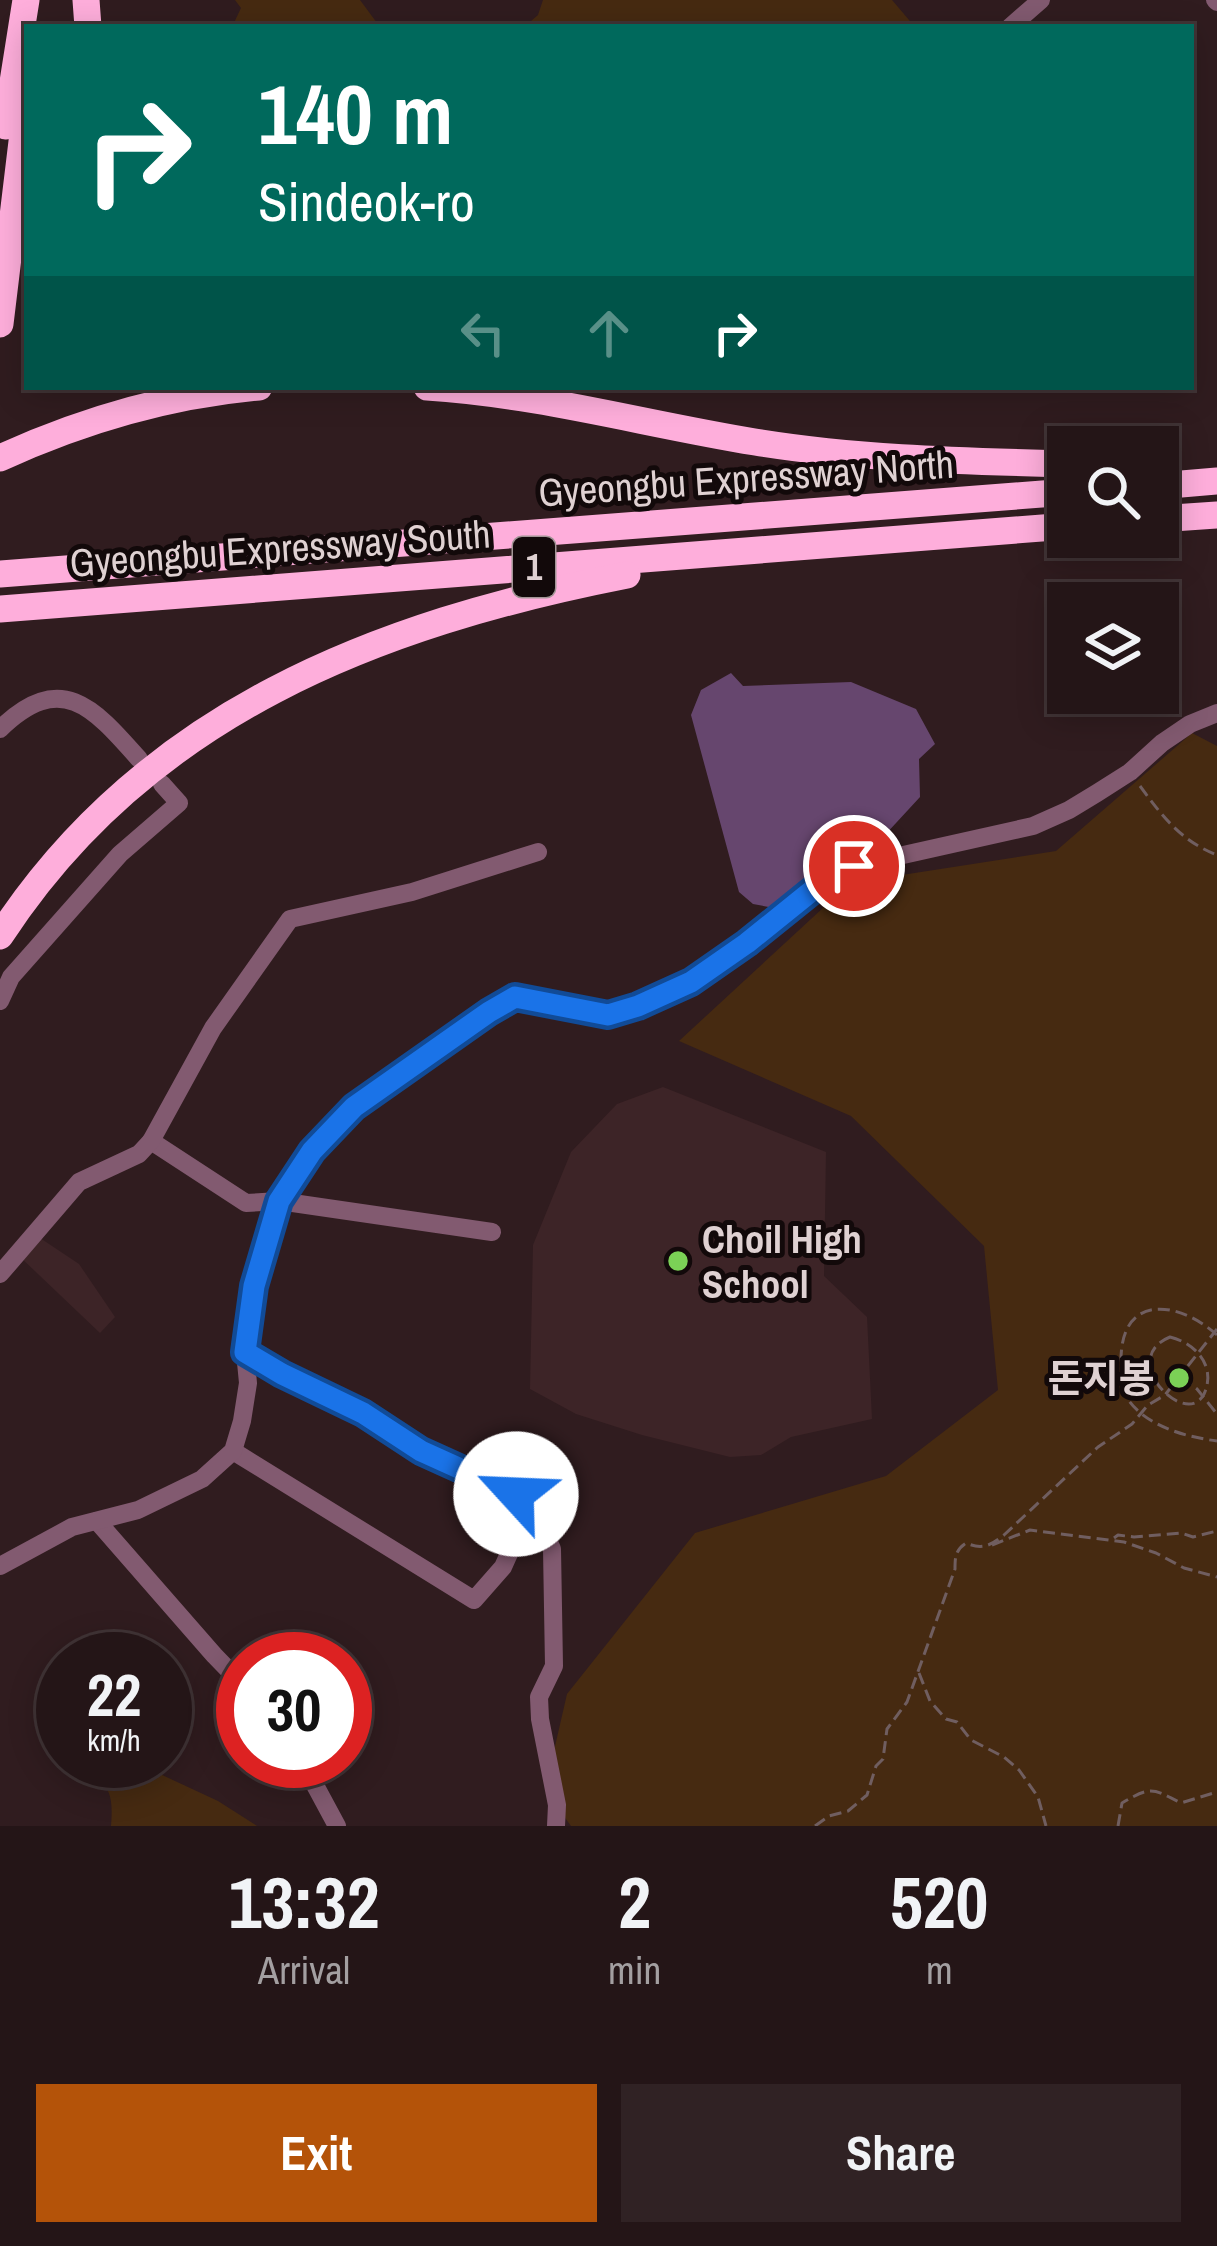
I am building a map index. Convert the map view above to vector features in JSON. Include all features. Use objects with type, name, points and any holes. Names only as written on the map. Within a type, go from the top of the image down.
[{"type":"highway","points":[[0,164],[26,0]]},
{"type":"highway","points":[[0,324],[24,125]]},
{"type":"highway","points":[[0,458],[134,410],[235,390]]},
{"type":"highway","points":[[473,390],[802,449],[887,458],[1047,463]]},
{"type":"highway","points":[[1179,467],[1217,468]]},
{"type":"highway","points":[[1179,484],[1217,481]]},
{"type":"highway","name":"Gyeongbu Expressway North","points":[[0,574],[1047,494]]},
{"type":"highway","points":[[1179,517],[1217,514]]},
{"type":"highway","name":"Gyeongbu Expressway South","points":[[0,609],[1047,528]]},
{"type":"highway","points":[[0,936],[62,856],[154,766],[193,736],[295,678],[402,633],[484,608],[580,584],[788,548]]},
{"type":"street","points":[[1013,24],[1041,0]]},
{"type":"street","points":[[0,729],[36,701],[74,701],[110,726],[139,759]]},
{"type":"street","points":[[0,1566],[72,1527],[138,1510],[202,1479],[232,1451],[248,1383],[245,1352],[254,1286],[279,1201],[312,1151],[354,1107],[489,1012],[515,997],[608,1015],[638,1006],[691,982],[819,885],[854,866],[1033,826],[1069,810],[1130,772],[1190,724],[1217,713]]},
{"type":"street","points":[[0,1001],[11,976],[120,854],[178,802],[162,784]]},
{"type":"street","points":[[0,1274],[79,1182],[139,1154],[151,1141],[213,1028],[290,919],[412,892],[538,852]]},
{"type":"street","points":[[151,1141],[246,1204],[279,1201],[492,1232]]},
{"type":"street","points":[[245,1352],[363,1413],[421,1451],[516,1494],[541,1521],[552,1549],[554,1666],[539,1697],[539,1719],[557,1805],[556,1826]]},
{"type":"street","points":[[232,1451],[474,1600],[503,1567],[530,1507]]},
{"type":"street","points":[[97,1521],[216,1657]]},
{"type":"street","points":[[317,1788],[337,1826]]},
{"type":"path","points":[[1130,772],[1180,835],[1217,855]]},
{"type":"path","points":[[990,1546],[1098,1447],[1132,1424],[1141,1413],[1165,1394],[1216,1332],[1170,1310],[1150,1309],[1136,1315],[1121,1350],[1124,1394],[1141,1413],[1150,1421],[1217,1442]]},
{"type":"path","points":[[1170,1337],[1187,1341],[1199,1352],[1208,1373],[1203,1397],[1174,1402],[1150,1364],[1157,1344],[1170,1337]]},
{"type":"path","points":[[1181,1376],[1217,1414]]},
{"type":"path","points":[[815,1826],[867,1796],[876,1766],[883,1759],[887,1729],[907,1702],[959,1547],[965,1543],[978,1549],[1030,1530],[1112,1541],[1156,1552],[1184,1568],[1217,1577]]},
{"type":"path","points":[[1112,1541],[1118,1535],[1181,1533],[1193,1537],[1217,1532]]},
{"type":"path","points":[[918,1671],[930,1701],[946,1719],[957,1722],[971,1740],[1019,1770],[1038,1797],[1046,1826]]},
{"type":"path","points":[[1118,1826],[1121,1803],[1140,1792],[1156,1790],[1180,1803],[1217,1792]]},
{"type":"shaded area","points":[[235,0],[360,0],[378,24],[233,24],[241,8]]},
{"type":"shaded area","points":[[543,0],[892,0],[912,24],[528,24],[538,15]]},
{"type":"shaded area","points":[[731,673],[743,686],[851,682],[916,709],[935,744],[919,759],[920,797],[872,849],[826,868],[779,909],[753,904],[739,892],[691,715],[701,690]]},
{"type":"shaded area","points":[[1192,733],[1217,746],[1217,1826],[571,1826],[545,1790],[567,1694],[695,1533],[886,1476],[998,1390],[984,1246],[851,1116],[679,1041],[850,883],[1056,851]]},
{"type":"shaded area","name":"Choil High School","points":[[663,1087],[826,1152],[824,1276],[867,1317],[872,1419],[791,1437],[761,1455],[730,1457],[576,1414],[530,1389],[533,1245],[571,1152],[617,1104]]},
{"type":"shaded area","points":[[34,1234],[79,1264],[115,1317],[100,1333],[17,1254]]},
{"type":"shaded area","points":[[106,1788],[190,1788],[257,1826],[111,1826]]},
{"type":"place","name":"Choil High School","points":[[678,1261]]},
{"type":"place","name":"돈지봉","points":[[1179,1378]]},
{"type":"route","points":[[516,1494],[421,1451],[363,1413],[245,1352],[254,1286],[279,1201],[312,1151],[354,1107],[489,1012],[515,997],[608,1015],[638,1006],[691,982],[819,885],[854,866]]}]
